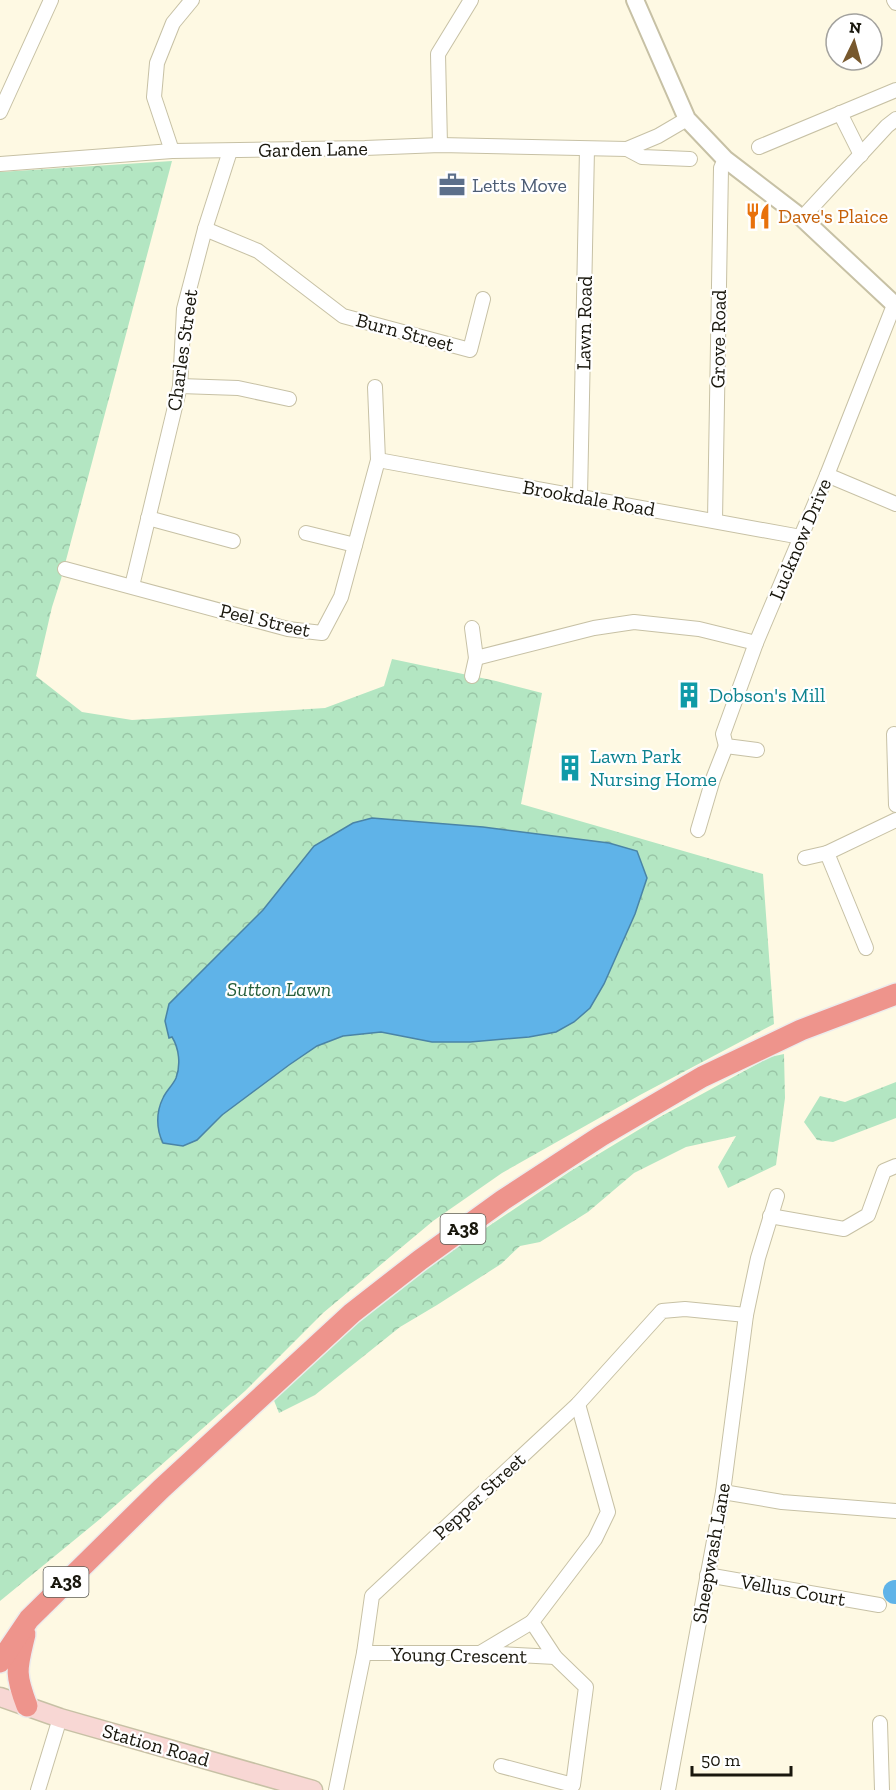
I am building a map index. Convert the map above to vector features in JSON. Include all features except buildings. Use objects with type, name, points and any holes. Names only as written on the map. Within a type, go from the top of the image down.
[{"type":"highway","name":"A38","points":[[0,1662],[29,1618],[161,1489],[352,1313],[403,1274],[503,1200],[601,1136],[702,1077],[801,1030],[896,994]]},
{"type":"highway","name":"A38","points":[[0,1633],[29,1618]]},
{"type":"highway","points":[[27,1706],[17,1677],[17,1669],[29,1618]]},
{"type":"main road","name":"Station Road","points":[[0,1697],[60,1718],[278,1785],[313,1790]]},
{"type":"street","points":[[0,112],[4,93],[51,0]]},
{"type":"street","points":[[172,151],[154,97],[157,63],[173,23],[192,0]]},
{"type":"street","points":[[635,0],[687,119],[725,159],[802,218],[895,305]]},
{"type":"street","points":[[440,145],[438,54],[465,3]]},
{"type":"street","points":[[759,147],[896,90]]},
{"type":"street","points":[[840,113],[861,155]]},
{"type":"street","name":"Garden Lane","points":[[0,164],[172,151],[440,145],[627,149],[658,136],[687,119]]},
{"type":"street","points":[[802,218],[887,126],[896,120]]},
{"type":"street","name":"Lawn Road","points":[[580,496],[587,149]]},
{"type":"street","name":"Garden Lane","points":[[627,149],[642,157],[690,159]]},
{"type":"street","name":"Charles Street","points":[[132,586],[180,386],[184,309],[205,229],[230,151]]},
{"type":"street","name":"Grove Road","points":[[715,520],[722,168],[725,159]]},
{"type":"street","name":"Burn Street","points":[[205,229],[258,251],[343,316],[470,350],[483,299]]},
{"type":"street","name":"Lucknow Drive","points":[[698,830],[713,778],[726,746],[723,734],[756,643],[895,305]]},
{"type":"street","points":[[180,386],[238,388],[289,399]]},
{"type":"street","name":"Peel Street","points":[[65,569],[288,629],[322,633],[341,597],[378,460],[375,387]]},
{"type":"street","name":"Brookdale Road","points":[[378,460],[801,537]]},
{"type":"street","points":[[827,475],[896,504]]},
{"type":"street","points":[[148,518],[233,541]]},
{"type":"street","points":[[306,532],[355,546]]},
{"type":"street","points":[[476,658],[594,628],[634,622],[699,629],[756,643]]},
{"type":"street","points":[[472,628],[476,658],[472,676]]},
{"type":"street","points":[[894,734],[896,805]]},
{"type":"street","points":[[726,746],[757,750]]},
{"type":"street","points":[[805,858],[827,853],[896,820]]},
{"type":"street","points":[[827,853],[866,948]]},
{"type":"street","points":[[770,1216],[844,1229],[868,1215],[884,1171],[896,1166]]},
{"type":"street","name":"Sheepwash Lane","points":[[668,1790],[723,1492],[746,1315],[758,1258],[777,1196]]},
{"type":"street","name":"Pepper Street","points":[[336,1790],[364,1653],[372,1596],[578,1404],[662,1311],[685,1309],[746,1315]]},
{"type":"street","name":"Young Crescent","points":[[501,1766],[573,1785],[586,1687],[555,1657],[531,1622],[594,1539],[608,1512],[578,1404]]},
{"type":"street","points":[[723,1492],[782,1502],[896,1511]]},
{"type":"street","name":"Vellus Court","points":[[707,1575],[879,1605]]},
{"type":"street","points":[[480,1653],[531,1622]]},
{"type":"street","name":"Young Crescent","points":[[364,1653],[480,1653],[555,1657]]},
{"type":"street","points":[[38,1790],[60,1718]]},
{"type":"street","points":[[880,1723],[882,1790]]},
{"type":"green space","name":"Sutton Lawn","points":[[172,161],[52,607],[36,676],[82,712],[132,720],[325,708],[384,686],[392,659],[542,693],[521,804],[763,874],[774,1024],[640,1095],[502,1173],[433,1221],[323,1313],[245,1391],[100,1519],[0,1601],[0,172]]},
{"type":"green space","points":[[784,1054],[785,1098],[776,1165],[728,1188],[718,1167],[736,1136],[686,1147],[634,1173],[588,1212],[540,1242],[520,1246],[501,1264],[400,1327],[315,1395],[279,1413],[273,1398],[329,1345],[394,1290],[569,1172],[658,1118],[770,1057]]},
{"type":"green space","points":[[896,1082],[896,1118],[833,1142],[817,1140],[804,1122],[820,1096],[845,1102]]},
{"type":"water","points":[[372,818],[483,827],[609,843],[637,851],[647,878],[635,914],[604,984],[590,1008],[574,1022],[556,1032],[529,1037],[470,1042],[432,1042],[381,1032],[343,1036],[317,1046],[289,1065],[222,1115],[197,1140],[183,1146],[163,1143],[158,1126],[159,1109],[164,1095],[176,1078],[179,1062],[176,1046],[172,1037],[169,1038],[165,1021],[169,1004],[263,910],[314,846],[353,823]]},
{"type":"place","name":"Letts Move","points":[[452,185]]},
{"type":"place","name":"Dave's Plaice","points":[[758,216]]},
{"type":"place","name":"Dobson's Mill","points":[[689,695]]},
{"type":"place","name":"Lawn Park Nursing Home","points":[[570,768]]}]
